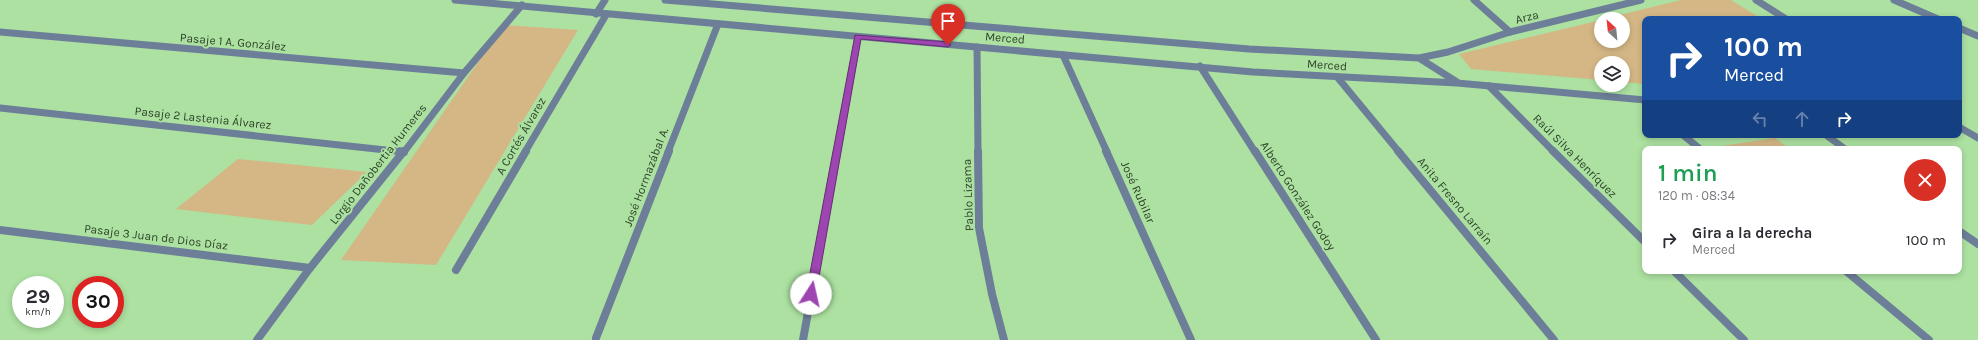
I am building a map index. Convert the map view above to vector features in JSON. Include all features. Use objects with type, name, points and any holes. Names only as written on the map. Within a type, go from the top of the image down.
[{"type":"street","name":"Merced","points":[[455,0],[522,5],[596,14],[1063,55],[1338,78],[1457,83],[1642,101]]},
{"type":"street","points":[[596,14],[605,0]]},
{"type":"street","name":"Merced","points":[[665,0],[1249,49],[1419,58],[1457,83]]},
{"type":"street","points":[[1474,0],[1510,32]]},
{"type":"street","name":"Arza","points":[[1419,58],[1448,52],[1510,32],[1641,0]]},
{"type":"street","points":[[1756,0],[1781,16]]},
{"type":"street","points":[[1894,0],[1931,16]]},
{"type":"street","name":"Lorgio Dañobertia Humeres","points":[[257,340],[310,268],[404,152],[464,73],[522,5]]},
{"type":"street","name":"A Cortés Álvarez","points":[[456,270],[606,14]]},
{"type":"street","name":"José Hormazábal A.","points":[[596,338],[718,24]]},
{"type":"street","points":[[1962,29],[1978,36]]},
{"type":"street","name":"Pasaje 1 A. González","points":[[0,32],[464,73]]},
{"type":"street","points":[[803,340],[858,37]]},
{"type":"street","name":"Pablo Lizama","points":[[977,47],[979,228],[992,294],[1004,340]]},
{"type":"street","name":"José Rubilar","points":[[1063,55],[1191,340]]},
{"type":"street","name":"Alberto González Godoy","points":[[1200,66],[1376,340]]},
{"type":"street","name":"Anita Fresno Larraín","points":[[1338,78],[1554,340]]},
{"type":"street","name":"Raúl Silva Henríquez","points":[[1490,86],[1507,106],[1642,239]]},
{"type":"street","name":"Pasaje 2 Lastenia Álvarez","points":[[0,108],[404,152]]},
{"type":"street","points":[[1963,131],[1978,132]]},
{"type":"street","points":[[1963,131],[1978,138]]},
{"type":"street","points":[[1687,138],[1696,146]]},
{"type":"street","points":[[1830,138],[1841,146]]},
{"type":"street","name":"Pasaje 3 Juan de Dios Díaz","points":[[0,230],[310,268]]},
{"type":"street","points":[[1962,233],[1978,244]]},
{"type":"street","points":[[1677,274],[1744,340]]},
{"type":"street","points":[[1850,274],[1929,340]]},
{"type":"shaded area","points":[[1681,0],[1731,0],[1757,16],[1642,16],[1642,84],[1630,83],[1630,56],[1594,56],[1594,79],[1471,69],[1459,54],[1594,22],[1594,48],[1630,48],[1630,12]]},
{"type":"shaded area","points":[[504,25],[578,30],[436,265],[341,260]]},
{"type":"shaded area","points":[[1775,138],[1786,146],[1721,146]]},
{"type":"shaded area","points":[[238,159],[367,172],[312,225],[176,209]]},
{"type":"route","points":[[811,294],[858,37],[948,45]]}]
